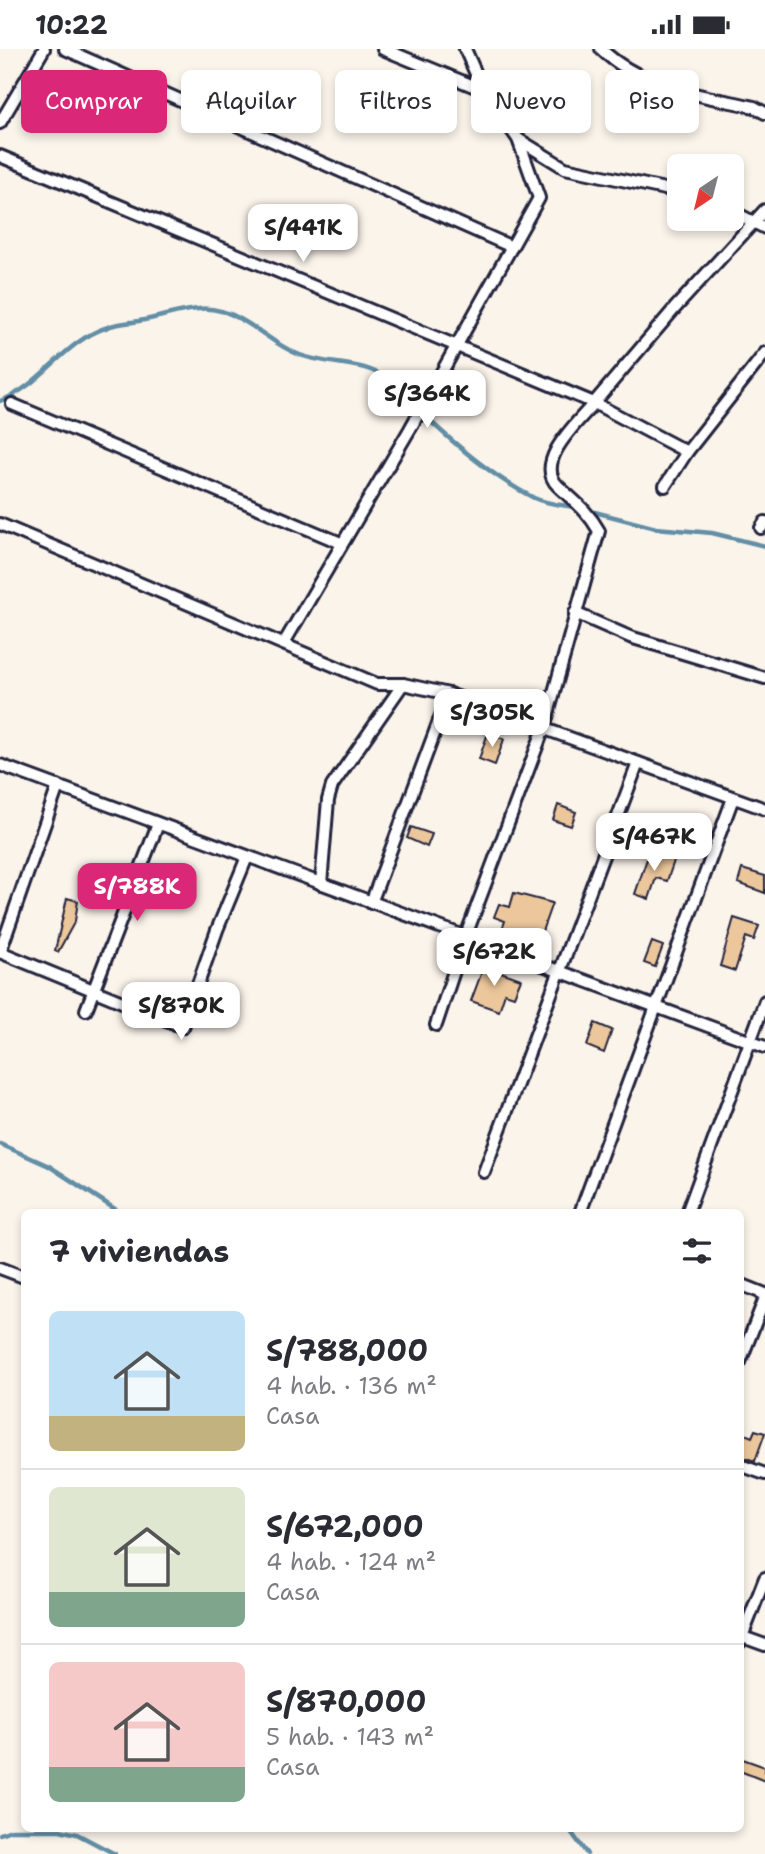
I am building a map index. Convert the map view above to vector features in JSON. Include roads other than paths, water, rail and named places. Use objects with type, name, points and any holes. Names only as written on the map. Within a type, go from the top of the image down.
[{"type":"street","points":[[0,123],[44,49]]},
{"type":"street","points":[[65,49],[512,247]]},
{"type":"street","points":[[383,49],[471,85]]},
{"type":"street","points":[[465,49],[474,70]]},
{"type":"street","points":[[607,51],[619,66],[671,88],[754,107],[765,113]]},
{"type":"street","points":[[284,643],[539,198],[514,133]]},
{"type":"street","points":[[518,139],[565,168],[667,189]]},
{"type":"street","points":[[0,156],[594,403],[687,452]]},
{"type":"street","points":[[436,1025],[465,938],[544,728],[599,531],[586,509],[555,484],[550,469],[551,456],[675,309],[760,225],[765,210]]},
{"type":"street","points":[[744,217],[760,225]]},
{"type":"street","points":[[665,486],[687,452],[765,353]]},
{"type":"street","points":[[12,404],[341,543]]},
{"type":"street","points":[[0,524],[377,684],[403,684],[449,694],[765,809]]},
{"type":"street","points":[[575,613],[630,637],[765,678]]},
{"type":"street","points":[[321,884],[328,800],[332,786],[403,684]]},
{"type":"street","points":[[371,903],[449,694]]},
{"type":"street","points":[[484,1173],[638,762]]},
{"type":"street","points":[[0,765],[765,1047]]},
{"type":"street","points":[[58,786],[0,952],[183,1027],[216,930],[247,857]]},
{"type":"street","points":[[581,1209],[733,797]]},
{"type":"street","points":[[86,1010],[158,824]]},
{"type":"street","points":[[688,1209],[765,1001]]},
{"type":"street","points":[[0,1268],[21,1276]]},
{"type":"street","points":[[744,1286],[765,1296],[744,1351]]},
{"type":"street","points":[[744,1467],[765,1475]]},
{"type":"street","points":[[744,1630],[765,1578]]},
{"type":"street","points":[[744,1639],[765,1645]]},
{"type":"waterway","points":[[0,401],[28,385],[78,342],[108,327],[190,310],[215,310],[242,320],[284,348],[300,355],[358,366],[380,374],[406,394],[428,419],[465,452],[492,472],[539,500],[575,507]]},
{"type":"waterway","points":[[587,510],[656,528],[712,533],[765,546]]},
{"type":"waterway","points":[[0,1144],[49,1166],[115,1209]]},
{"type":"waterway","points":[[0,1834],[21,1830]]},
{"type":"waterway","points":[[68,1832],[115,1854]]},
{"type":"waterway","points":[[571,1832],[587,1854]]}]
